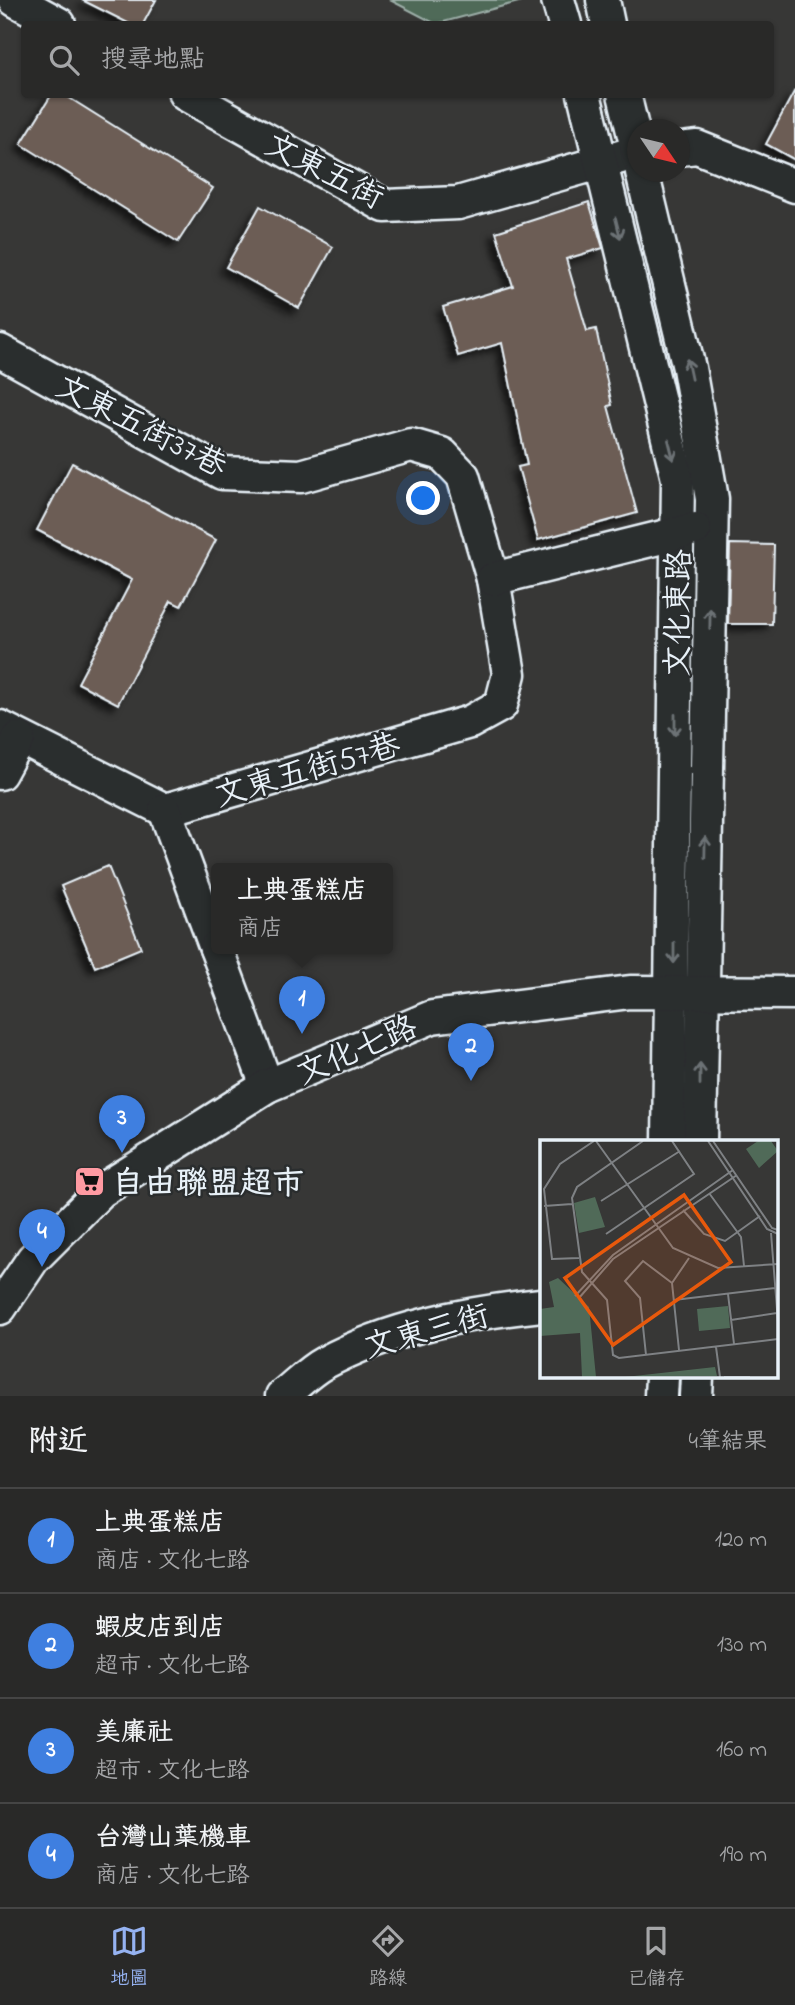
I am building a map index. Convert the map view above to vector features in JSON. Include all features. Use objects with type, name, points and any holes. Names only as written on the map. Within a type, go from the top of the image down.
[{"type":"street","points":[[15,0],[54,21]]},
{"type":"street","points":[[558,0],[564,21]]},
{"type":"street","points":[[603,0],[607,21]]},
{"type":"street","name":"文東五街","points":[[192,98],[385,206],[458,203],[627,155]]},
{"type":"street","name":"文化東路","points":[[585,98],[678,479],[687,992],[700,1140]]},
{"type":"street","points":[[625,98],[630,119]]},
{"type":"street","points":[[690,148],[697,147],[795,186]]},
{"type":"street","name":"文化東路","points":[[644,182],[689,368],[710,486],[712,525],[687,992],[669,1140]]},
{"type":"street","name":"文東五街37巷","points":[[0,351],[222,473],[301,476],[411,445],[442,454],[463,476],[493,579]]},
{"type":"street","points":[[493,579],[712,525]]},
{"type":"street","name":"文東五街57巷","points":[[165,810],[470,722],[501,705],[509,674],[493,579]]},
{"type":"street","points":[[0,773],[10,733],[165,810],[211,934]]},
{"type":"street","points":[[218,954],[267,1086]]},
{"type":"street","name":"文化七路","points":[[0,1308],[33,1259],[101,1191],[267,1086],[432,1017],[629,992],[795,993]]},
{"type":"street","name":"文東三街","points":[[282,1396],[322,1364],[380,1337],[486,1311],[540,1304]]},
{"type":"street","points":[[661,1396],[662,1378]]},
{"type":"street","points":[[696,1396],[697,1378]]},
{"type":"green space","points":[[390,0],[526,0],[447,21],[430,21]]},
{"type":"building","points":[[82,0],[156,0],[145,21],[124,21]]},
{"type":"building","points":[[795,90],[795,160],[766,144]]},
{"type":"building","points":[[50,98],[69,98],[213,188],[178,242],[21,144]]},
{"type":"building","points":[[589,202],[603,248],[566,259],[587,331],[596,329],[612,405],[608,406],[637,513],[538,540],[518,467],[527,465],[502,343],[458,356],[443,307],[513,286],[496,232]]},
{"type":"building","points":[[260,206],[333,247],[299,308],[226,267]]},
{"type":"building","points":[[72,463],[216,540],[181,606],[171,601],[118,704],[78,683],[132,580],[37,530]]},
{"type":"building","points":[[730,544],[774,545],[772,624],[728,624]]},
{"type":"building","points":[[108,866],[141,948],[95,967],[61,886]]},
{"type":"place","name":"上典蛋糕店","points":[[302,1034]]},
{"type":"place","name":"蝦皮店到店","points":[[471,1081]]},
{"type":"place","name":"美廉社","points":[[122,1153]]},
{"type":"place","name":"自由聯盟超市","points":[[89,1182]]},
{"type":"place","name":"台灣山葉機車","points":[[42,1267]]}]
